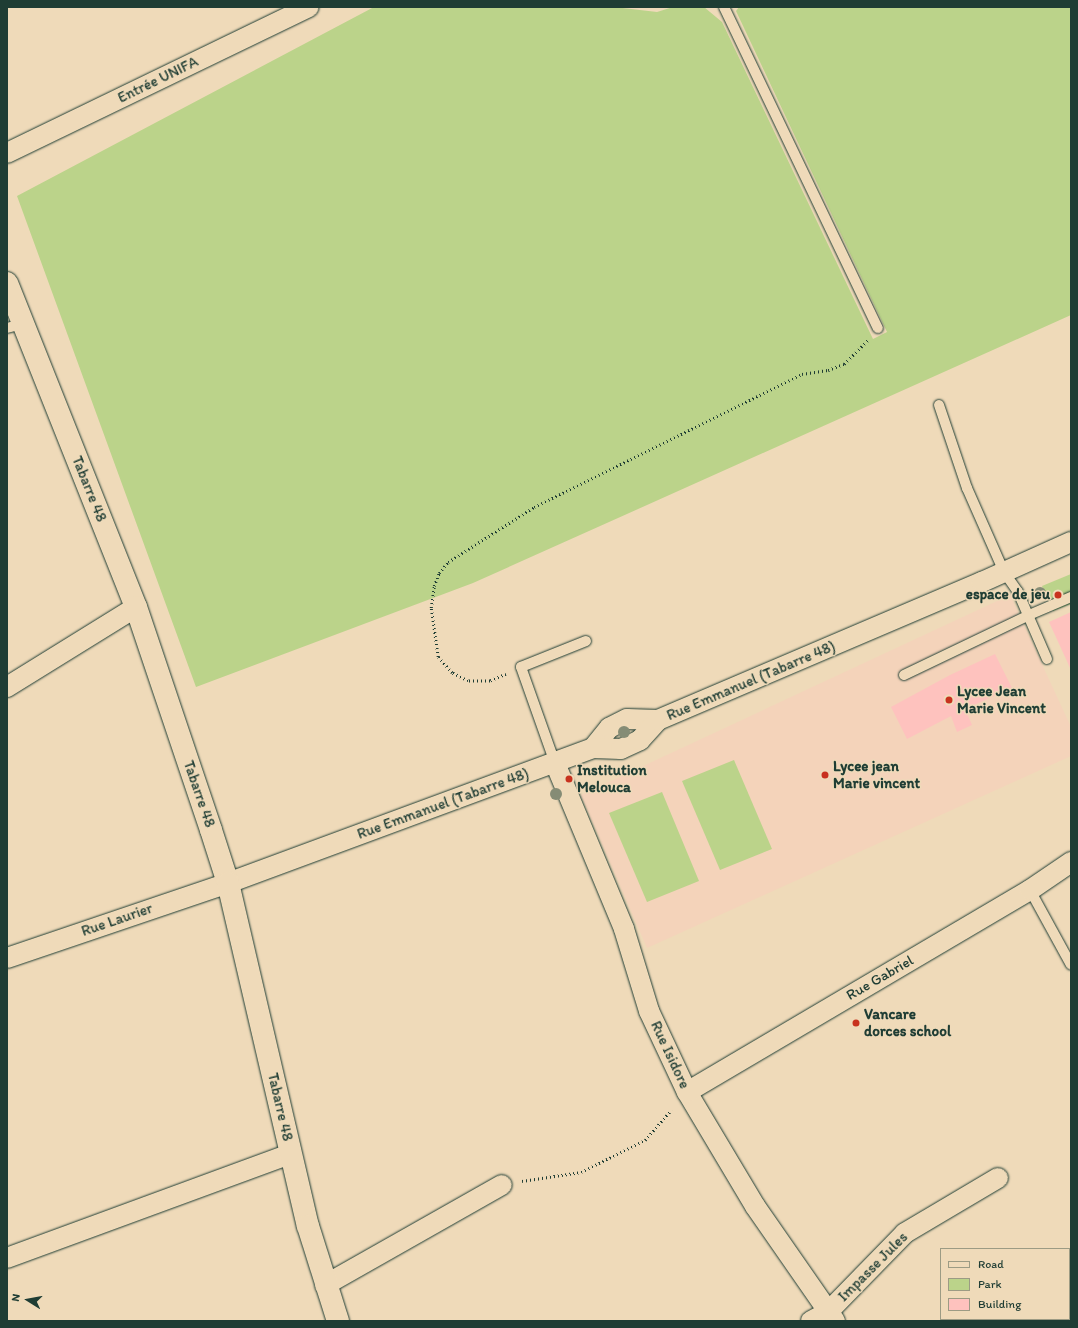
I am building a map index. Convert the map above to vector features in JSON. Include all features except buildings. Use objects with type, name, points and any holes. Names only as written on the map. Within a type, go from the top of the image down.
[{"type":"street","name":"Entrée UNIFA","points":[[7,153],[309,7]]},
{"type":"street","name":"Tabarre 48","points":[[7,283],[15,326],[136,607],[228,882],[290,1154],[308,1226],[325,1285],[338,1321]]},
{"type":"street","name":"Rue Emmanuel (Tabarre 48)","points":[[228,882],[555,763],[592,748],[621,749],[640,740],[658,720],[1071,542]]},
{"type":"street","points":[[7,687],[136,607]]},
{"type":"street","name":"Rue Isidore","points":[[555,763],[624,929],[649,1011],[687,1092],[755,1206],[832,1316]]},
{"type":"street","name":"Rue Gabriel","points":[[687,1092],[1030,890],[1071,862]]},
{"type":"street","name":"Rue Laurier","points":[[7,958],[228,882]]},
{"type":"street","points":[[7,1258],[290,1154]]},
{"type":"street","name":"Impasse Jules","points":[[811,1321],[832,1316],[905,1233],[998,1178]]},
{"type":"street","points":[[325,1285],[502,1185]]},
{"type":"lane","points":[[724,7],[878,328]]},
{"type":"lane","points":[[939,406],[967,488],[1004,572],[1018,592],[1029,615],[1047,659]]},
{"type":"lane","points":[[904,675],[1029,615],[1071,597]]},
{"type":"lane","points":[[555,763],[521,667],[586,641]]},
{"type":"lane","points":[[1030,890],[1071,965]]},
{"type":"path","points":[[521,667],[490,680],[468,681],[452,673],[438,657],[431,608],[434,586],[439,573],[448,562],[534,507],[802,374],[828,370],[844,364],[878,328]]},
{"type":"path","points":[[502,1185],[581,1172],[645,1140],[687,1092]]},
{"type":"shaded area","name":"Lycee jean Marie vincent","points":[[1010,595],[1071,727],[1071,756],[647,948],[581,795]]},
{"type":"green space","points":[[374,7],[614,7],[657,12],[673,7],[704,7],[722,22],[873,339],[887,332],[736,11],[739,7],[1071,7],[1071,315],[473,583],[196,687],[17,196]]},
{"type":"green space","name":"espace de jeu","points":[[1071,574],[1071,604],[1053,611],[1042,586]]},
{"type":"green space","points":[[734,760],[772,849],[720,870],[682,781]]},
{"type":"green space","points":[[662,792],[699,881],[647,902],[609,813]]},
{"type":"place","name":"espace de jeu","points":[[1058,595]]},
{"type":"place","name":"Lycee Jean Marie Vincent","points":[[949,700]]},
{"type":"place","name":"Lycee jean Marie vincent","points":[[825,775]]},
{"type":"place","name":"Institution Melouca","points":[[569,779]]},
{"type":"place","name":"Vancare dorces school","points":[[856,1023]]}]
